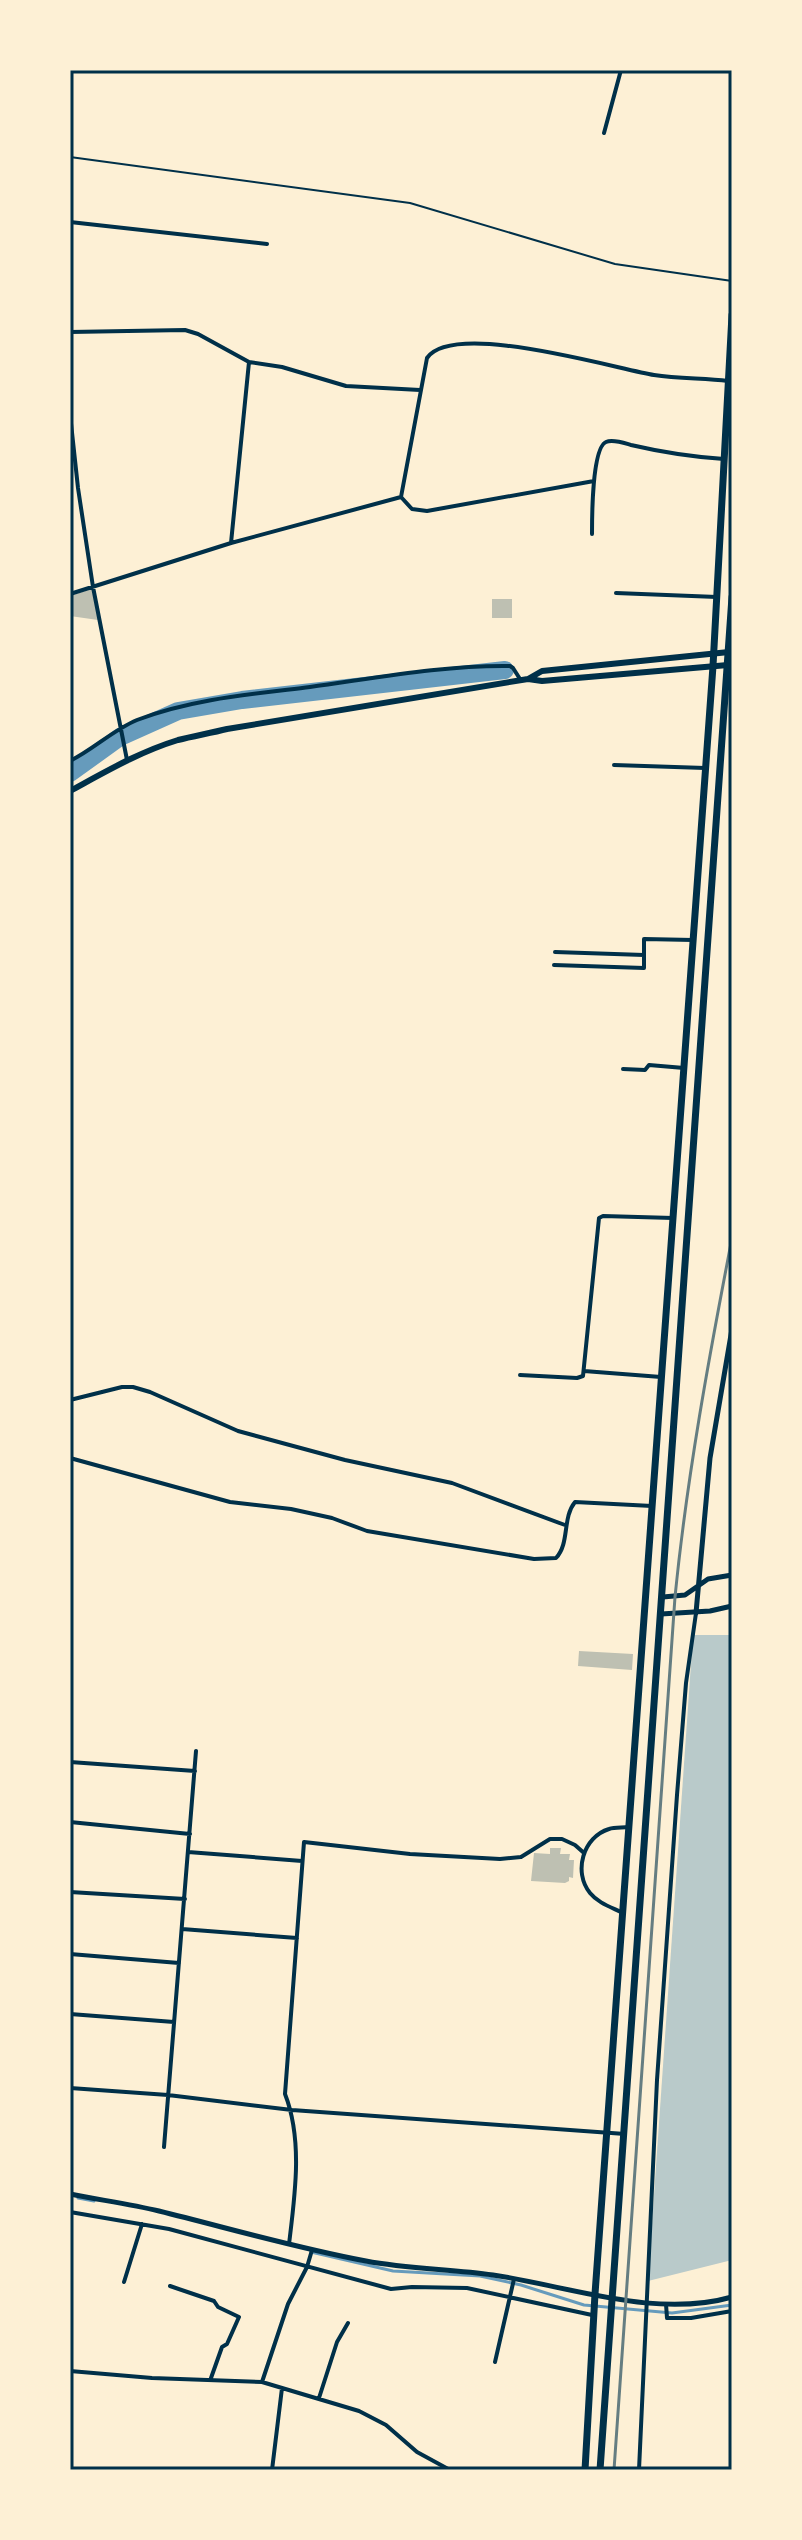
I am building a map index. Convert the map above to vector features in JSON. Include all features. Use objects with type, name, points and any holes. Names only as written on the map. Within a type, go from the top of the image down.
[{"type":"highway","points":[[585,2470],[714,653],[732,315]]},
{"type":"highway","points":[[600,2470],[731,651],[732,597]]},
{"type":"highway","points":[[731,616],[732,626]]},
{"type":"highway","points":[[646,1597],[663,1597]]},
{"type":"highway","points":[[644,1614],[661,1614]]},
{"type":"main road","points":[[524,680],[542,671],[731,651]]},
{"type":"main road","points":[[70,791],[127,760],[178,740],[227,729],[524,680],[730,665]]},
{"type":"street","points":[[604,133],[621,70]]},
{"type":"street","points":[[70,222],[267,244]]},
{"type":"street","points":[[70,332],[185,330],[249,362],[282,367],[346,386],[420,390]]},
{"type":"street","points":[[401,497],[427,358],[438,348],[516,345],[651,374],[728,381]]},
{"type":"street","points":[[231,543],[249,362]]},
{"type":"street","points":[[70,414],[93,587],[127,760]]},
{"type":"street","points":[[592,534],[594,481],[600,448],[606,442],[724,459]]},
{"type":"street","points":[[401,497],[412,509],[427,511],[594,481]]},
{"type":"street","points":[[70,594],[231,543],[401,497]]},
{"type":"street","points":[[616,593],[717,597]]},
{"type":"street","points":[[70,761],[149,716],[195,704],[446,669],[510,666],[524,680]]},
{"type":"street","points":[[614,765],[705,768]]},
{"type":"street","points":[[554,965],[644,968],[644,939],[693,940]]},
{"type":"street","points":[[555,952],[644,955]]},
{"type":"street","points":[[623,1069],[645,1070],[649,1065],[684,1068]]},
{"type":"street","points":[[520,1375],[583,1376],[599,1218],[673,1218]]},
{"type":"street","points":[[639,2470],[657,2080],[686,1683],[700,1585],[710,1458],[732,1329]]},
{"type":"street","points":[[584,1371],[661,1377]]},
{"type":"street","points":[[70,1400],[133,1387],[238,1431],[345,1460],[452,1483],[565,1525]]},
{"type":"street","points":[[70,1458],[230,1502],[291,1509],[332,1518],[367,1531],[534,1559],[556,1558],[563,1551],[565,1525],[575,1502],[652,1506]]},
{"type":"street","points":[[663,1597],[685,1595],[708,1579],[732,1575]]},
{"type":"street","points":[[661,1614],[696,1613],[732,1606]]},
{"type":"street","points":[[164,2147],[196,1751]]},
{"type":"street","points":[[70,1762],[195,1771]]},
{"type":"street","points":[[70,1822],[190,1834]]},
{"type":"street","points":[[623,1913],[598,1901],[582,1875],[584,1853],[593,1839],[608,1829],[629,1827]]},
{"type":"street","points":[[289,2244],[295,2174],[292,2110],[285,2094],[304,1842],[410,1854],[500,1859],[521,1857],[550,1839],[562,1839],[584,1853]]},
{"type":"street","points":[[188,1852],[302,1861]]},
{"type":"street","points":[[70,1892],[185,1899]]},
{"type":"street","points":[[182,1929],[297,1938]]},
{"type":"street","points":[[70,1954],[179,1963]]},
{"type":"street","points":[[70,2014],[174,2022]]},
{"type":"street","points":[[70,2088],[168,2095],[292,2110],[625,2134]]},
{"type":"street","points":[[70,2194],[155,2210],[368,2261],[513,2280],[613,2300],[666,2305],[702,2304],[732,2297]]},
{"type":"street","points":[[70,2212],[169,2229],[391,2289],[467,2288],[509,2294],[595,2314]]},
{"type":"street","points":[[124,2282],[142,2224]]},
{"type":"street","points":[[262,2382],[288,2304],[312,2250]]},
{"type":"street","points":[[495,2362],[513,2280]]},
{"type":"street","points":[[170,2286],[214,2301],[218,2307],[239,2317],[227,2344],[222,2347],[211,2379]]},
{"type":"street","points":[[666,2305],[666,2317],[691,2318],[732,2311]]},
{"type":"street","points":[[319,2398],[337,2342],[348,2323]]},
{"type":"street","points":[[70,2371],[262,2382],[359,2411],[386,2425],[417,2452],[450,2470]]},
{"type":"street","points":[[272,2470],[282,2388]]},
{"type":"lane","points":[[70,157],[410,203],[615,264],[732,281]]},
{"type":"shaded area","points":[[693,1635],[732,1635],[732,2260],[648,2281]]},
{"type":"building","points":[[92,589],[98,620],[70,616],[70,596]]},
{"type":"building","points":[[492,599],[512,599],[512,618],[492,618]]},
{"type":"building","points":[[579,1651],[633,1654],[632,1670],[578,1666]]},
{"type":"building","points":[[550,1848],[561,1848],[560,1854],[570,1854],[569,1860],[574,1860],[573,1878],[569,1877],[565,1883],[531,1881],[534,1853],[550,1854]]},
{"type":"waterway","points":[[70,773],[120,737],[178,711],[242,700],[505,670]]},
{"type":"waterway","points":[[78,2198],[94,2201]]},
{"type":"waterway","points":[[311,2252],[393,2271],[480,2276],[584,2305],[672,2313],[732,2305]]},
{"type":"railway","points":[[614,2470],[675,1597],[692,1462],[732,1238]]}]
